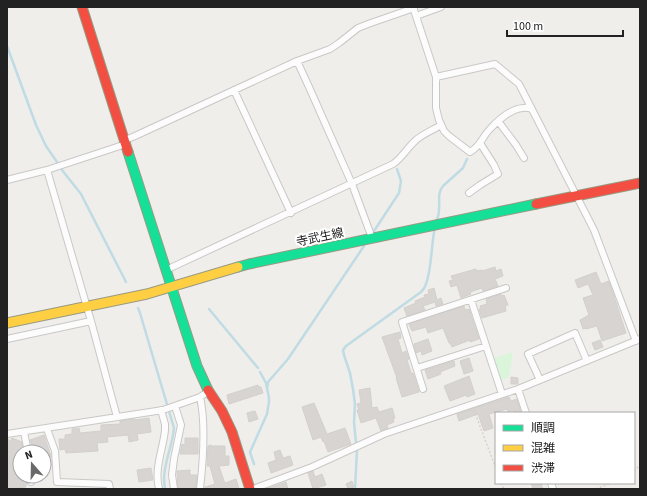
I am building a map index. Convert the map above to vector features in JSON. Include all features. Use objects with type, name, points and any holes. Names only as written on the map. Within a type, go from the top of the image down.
[{"type":"main road","points":[[85,8],[125,142],[197,366],[232,432],[252,489]]},
{"type":"main road","name":"寺武生線","points":[[7,323],[147,294],[249,264],[640,183]]},
{"type":"street","points":[[7,180],[47,170],[125,142],[297,61],[330,49],[358,28],[414,7],[436,77],[437,115],[444,131],[449,136],[470,152],[476,149],[489,129],[498,121],[516,109],[525,107],[532,109]]},
{"type":"street","points":[[416,16],[441,7]]},
{"type":"street","points":[[297,61],[352,184],[372,238]]},
{"type":"street","points":[[252,489],[312,467],[384,434],[518,389],[638,340],[594,230],[519,84],[495,64],[436,77]]},
{"type":"street","points":[[234,90],[291,213]]},
{"type":"street","points":[[498,121],[524,158]]},
{"type":"street","points":[[166,270],[291,213],[396,162],[417,139],[441,125]]},
{"type":"street","points":[[470,193],[498,174],[494,165],[480,144]]},
{"type":"street","points":[[47,170],[117,417]]},
{"type":"street","points":[[424,389],[402,322],[506,288]]},
{"type":"street","points":[[470,300],[502,394]]},
{"type":"street","points":[[7,339],[91,321]]},
{"type":"street","points":[[540,380],[528,354],[575,333],[587,361]]},
{"type":"street","points":[[417,368],[486,346]]},
{"type":"street","points":[[518,389],[526,412]]},
{"type":"street","points":[[7,434],[162,410],[200,397],[209,391]]},
{"type":"street","points":[[200,397],[203,412],[202,471],[200,489]]},
{"type":"street","points":[[174,406],[181,425],[172,475],[174,489]]},
{"type":"street","points":[[159,489],[157,482],[157,467],[166,430],[162,410]]},
{"type":"street","points":[[47,429],[55,451],[57,482],[109,484],[110,489]]},
{"type":"street","points":[[24,432],[26,444]]},
{"type":"path","points":[[472,404],[495,466]]},
{"type":"path","points":[[596,489],[608,484]]},
{"type":"green space","points":[[513,352],[509,377],[501,380],[494,358]]},
{"type":"building","points":[[495,267],[496,271],[501,269],[503,276],[495,279],[498,286],[483,291],[482,288],[470,292],[471,294],[461,298],[457,285],[451,287],[449,281],[453,280],[451,276],[476,269],[477,271],[482,271]]},
{"type":"building","points":[[596,272],[601,284],[609,281],[626,333],[602,341],[597,326],[583,329],[580,320],[589,315],[583,298],[593,295],[588,284],[578,288],[575,280]]},
{"type":"building","points":[[434,288],[437,300],[441,298],[443,304],[436,306],[435,302],[423,306],[425,310],[407,316],[404,308],[425,297],[424,295],[429,294],[428,290]]},
{"type":"building","points":[[501,294],[501,296],[504,295],[508,305],[505,306],[506,311],[482,318],[479,309],[481,309],[480,306],[487,304],[486,299]]},
{"type":"building","points":[[464,306],[465,310],[469,309],[479,339],[470,342],[470,340],[452,347],[443,328],[428,333],[426,327],[412,331],[409,324]]},
{"type":"building","points":[[400,332],[401,338],[398,339],[402,353],[406,351],[411,373],[413,373],[419,392],[402,397],[397,378],[382,337]]},
{"type":"building","points":[[428,339],[432,351],[422,355],[421,351],[416,353],[414,344]]},
{"type":"building","points":[[600,340],[603,347],[595,350],[592,343]]},
{"type":"building","points":[[469,358],[473,371],[464,374],[460,361]]},
{"type":"building","points":[[454,361],[455,366],[428,379],[425,370]]},
{"type":"building","points":[[469,376],[475,394],[467,397],[466,395],[450,401],[444,386]]},
{"type":"building","points":[[511,377],[518,378],[518,384],[511,384]]},
{"type":"building","points":[[258,385],[261,387],[263,393],[229,404],[227,395]]},
{"type":"building","points":[[370,388],[372,408],[377,407],[379,412],[392,408],[395,418],[393,418],[394,422],[387,425],[388,428],[381,431],[376,418],[361,423],[357,410],[359,410],[357,404],[361,403],[359,390]]},
{"type":"building","points":[[509,397],[511,401],[517,399],[521,412],[514,412],[513,410],[508,412],[507,409],[489,414],[493,428],[484,431],[478,414],[459,421],[457,414]]},
{"type":"building","points":[[314,403],[327,434],[345,428],[351,444],[328,452],[321,437],[313,440],[302,407]]},
{"type":"building","points":[[255,411],[258,419],[249,422],[247,413]]},
{"type":"building","points":[[149,418],[151,432],[137,434],[138,440],[129,442],[128,435],[107,437],[108,442],[97,443],[98,451],[66,453],[65,449],[60,450],[59,439],[65,439],[65,435],[72,434],[72,429],[79,428],[80,433],[101,431],[101,425],[120,424],[120,421]]},
{"type":"building","points":[[44,435],[47,444],[32,444],[30,440]]},
{"type":"building","points":[[12,438],[22,442],[22,444],[12,444],[12,484],[27,484],[26,487],[7,489],[7,439],[11,441]]},
{"type":"building","points":[[185,438],[198,438],[198,454],[180,454],[182,444],[185,445]]},
{"type":"building","points":[[208,446],[225,446],[225,456],[229,456],[229,465],[219,466],[225,483],[236,479],[239,489],[205,489],[205,487],[215,484],[210,466],[207,466]]},
{"type":"building","points":[[280,450],[283,458],[290,456],[293,465],[271,473],[268,463],[276,460],[274,452]]},
{"type":"building","points":[[151,468],[153,480],[139,482],[137,470]]},
{"type":"building","points":[[190,470],[190,475],[197,475],[196,487],[190,489],[178,489],[177,471]]},
{"type":"building","points":[[313,471],[315,477],[322,474],[326,485],[313,489],[308,473]]},
{"type":"building","points":[[352,481],[354,487],[348,489],[346,484]]},
{"type":"building","points":[[286,482],[288,489],[266,489]]},
{"type":"building","points":[[531,484],[541,484],[543,489],[533,489]]},
{"type":"waterway","points":[[7,46],[36,125],[46,146],[57,162]]},
{"type":"waterway","points":[[437,220],[439,211],[439,194],[441,189],[463,168],[467,159]]},
{"type":"waterway","points":[[374,231],[399,193],[401,181],[397,169]]},
{"type":"waterway","points":[[62,170],[81,194],[126,282]]},
{"type":"waterway","points":[[356,443],[353,389],[343,350],[346,346],[424,289],[428,278],[435,227]]},
{"type":"waterway","points":[[267,389],[268,382],[288,359],[364,246]]},
{"type":"waterway","points":[[138,308],[174,428],[164,473],[165,489]]},
{"type":"waterway","points":[[209,309],[258,368]]},
{"type":"waterway","points":[[254,464],[250,452],[267,414],[269,402],[266,383],[260,372]]},
{"type":"waterway","points":[[355,489],[357,450]]},
{"type":"traffic: fast","points":[[128,152],[197,366],[208,390]]},
{"type":"traffic: fast","points":[[238,267],[536,204]]},
{"type":"traffic: slow","points":[[7,323],[147,294],[238,267]]},
{"type":"traffic: jam","points":[[82,7],[128,152]]},
{"type":"traffic: jam","points":[[536,204],[640,183]]},
{"type":"traffic: jam","points":[[208,390],[222,411],[232,432],[250,489]]}]
